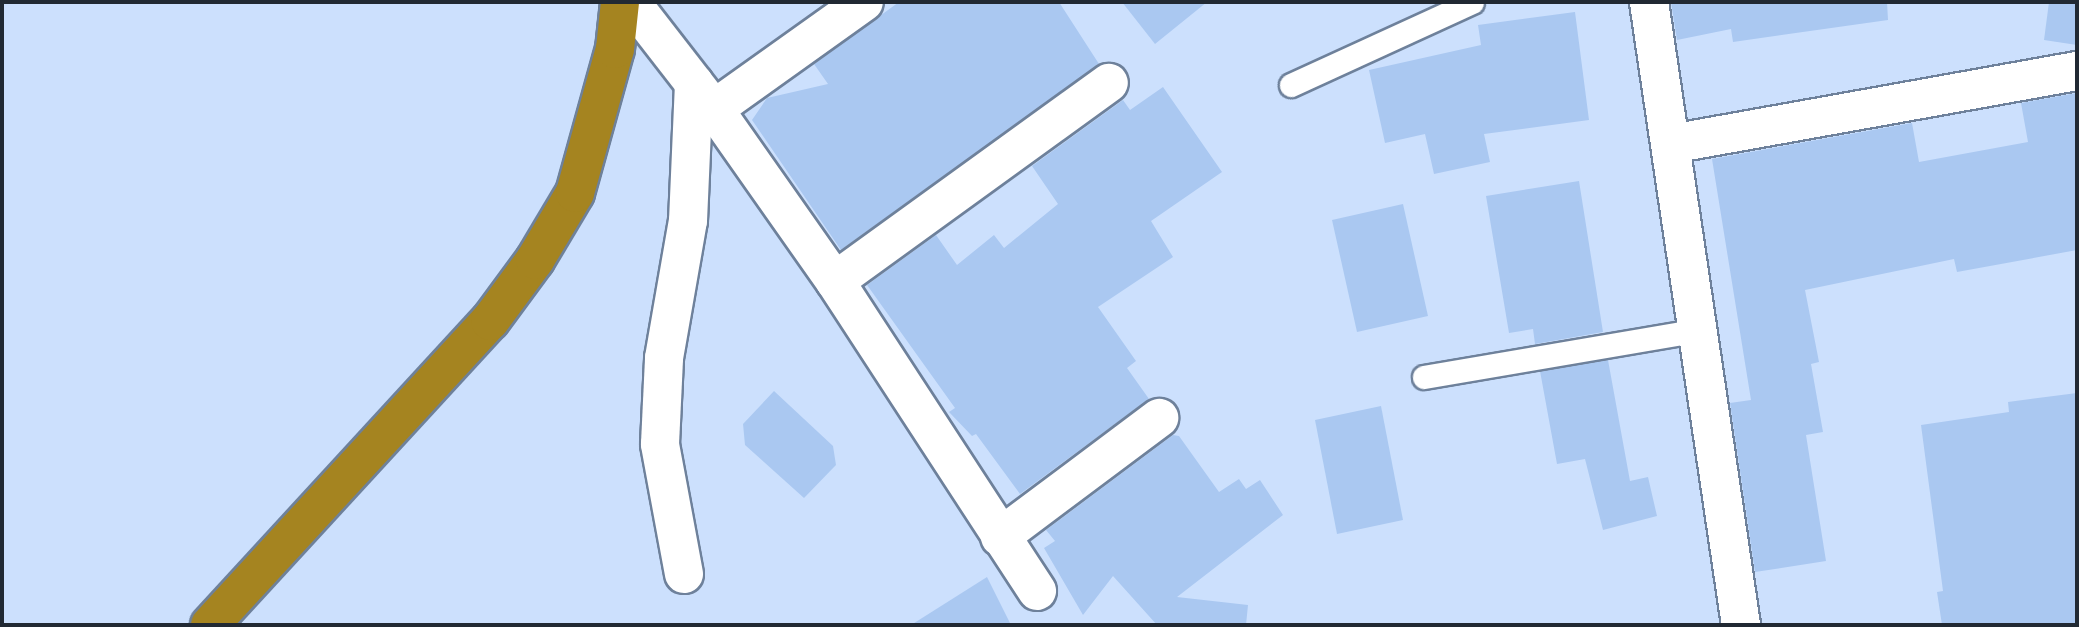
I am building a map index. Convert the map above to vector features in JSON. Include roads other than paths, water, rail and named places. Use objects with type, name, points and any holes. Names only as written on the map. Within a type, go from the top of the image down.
[{"type":"highway","points":[[210,625],[490,321],[535,260],[579,180],[615,49],[620,2]]},
{"type":"street","points":[[631,2],[704,96],[835,281],[1037,591]]},
{"type":"street","points":[[704,96],[864,2]]},
{"type":"street","points":[[1649,2],[1741,625]]},
{"type":"street","points":[[1671,144],[2077,71]]},
{"type":"street","points":[[835,281],[1109,83]]},
{"type":"street","points":[[684,574],[660,444],[664,358],[688,221],[704,96]]},
{"type":"street","points":[[1000,537],[1159,418]]},
{"type":"lane","points":[[1291,85],[1472,2]]},
{"type":"lane","points":[[1424,377],[1699,330]]}]
